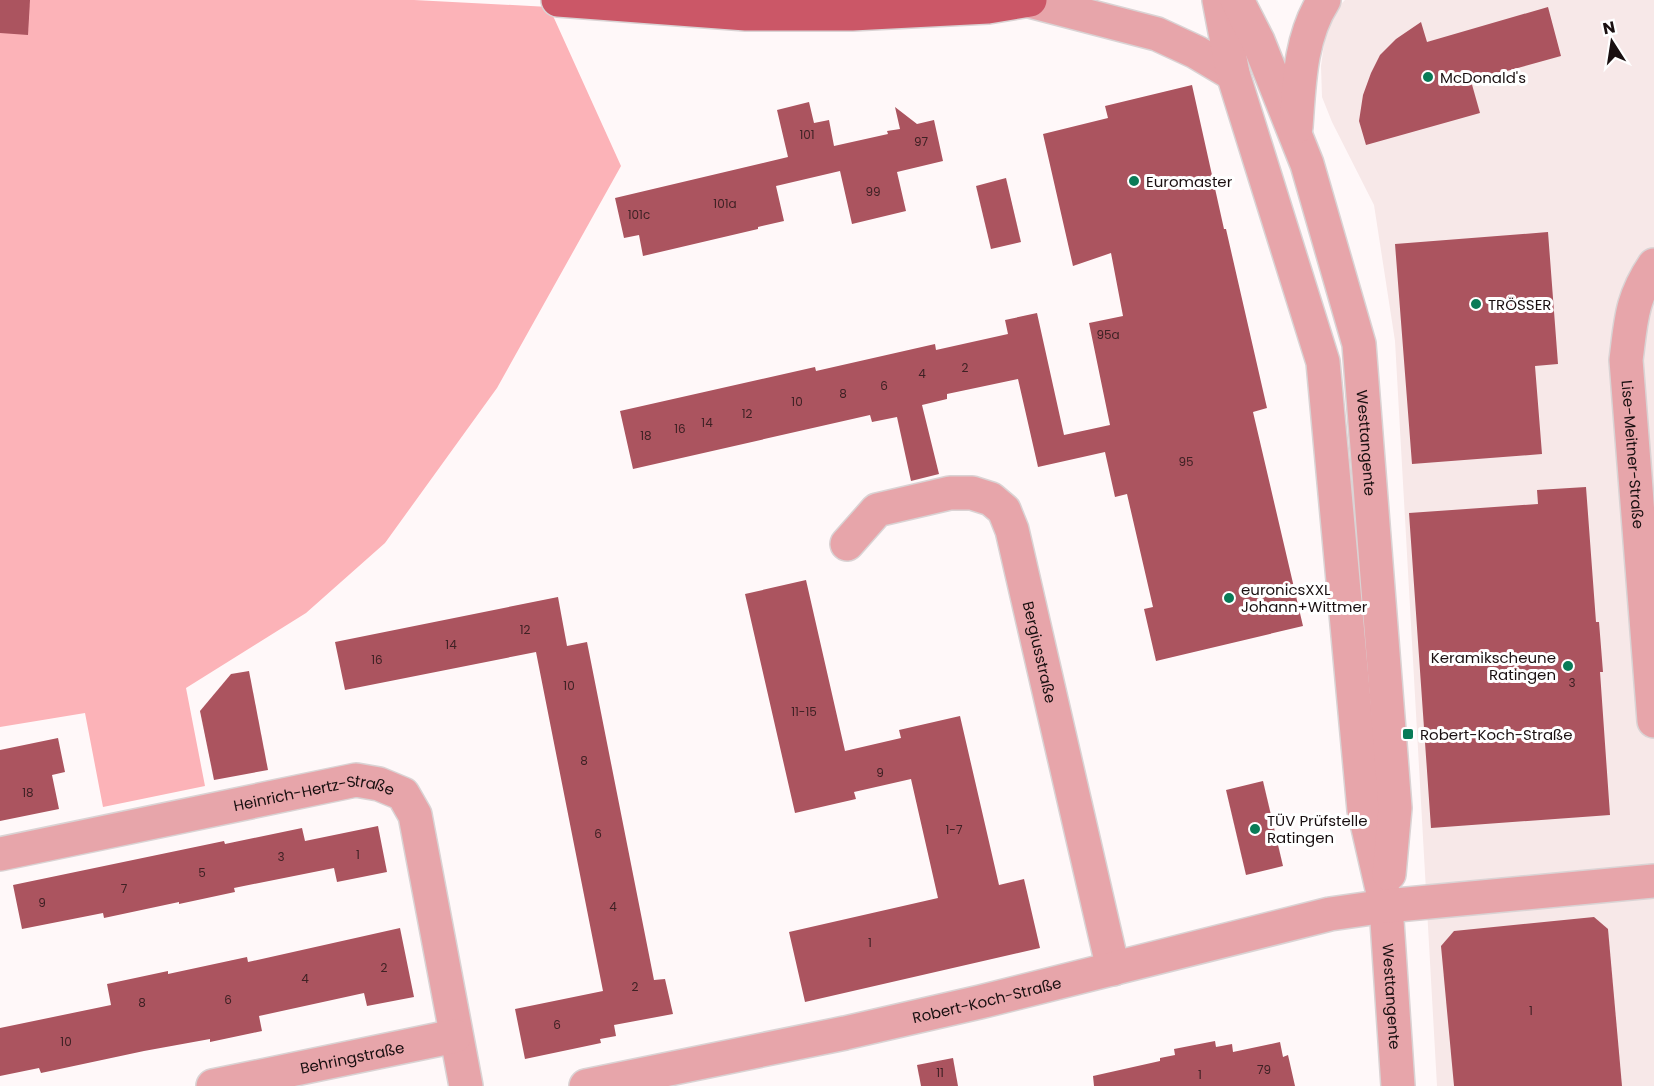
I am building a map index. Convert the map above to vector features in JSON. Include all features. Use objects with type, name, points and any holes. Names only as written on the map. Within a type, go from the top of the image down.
[{"type":"main road","points":[[558,0],[746,14],[852,14],[988,7],[1027,0]]},
{"type":"street","points":[[1027,0],[1157,34],[1196,52],[1233,74]]},
{"type":"street","name":"Westtangente","points":[[1219,0],[1233,74],[1323,362],[1364,810],[1386,906]]},
{"type":"street","name":"Westtangente","points":[[1236,0],[1258,41],[1296,132],[1359,344],[1395,808],[1386,906],[1398,1086]]},
{"type":"street","points":[[1296,132],[1299,86],[1306,42],[1317,11],[1324,0]]},
{"type":"street","name":"Lise-Meitner-Straße","points":[[1654,265],[1641,284],[1634,305],[1626,360],[1654,721]]},
{"type":"street","name":"Bergiusstraße","points":[[847,543],[877,510],[950,493],[972,493],[991,499],[1004,510],[1012,530],[1113,969]]},
{"type":"street","name":"Heinrich-Hertz-Straße","points":[[0,854],[356,780],[379,784],[403,794],[415,815],[466,1086]]},
{"type":"street","points":[[1386,906],[1654,881]]},
{"type":"street","name":"Robert-Koch-Straße","points":[[586,1086],[845,1034],[1330,914],[1386,906]]},
{"type":"street","name":"Behringstraße","points":[[213,1086],[455,1036]]},
{"type":"shaded area","points":[[0,0],[414,0],[549,7],[621,166],[497,388],[385,543],[306,613],[186,688],[205,786],[103,807],[85,713],[0,727]]},
{"type":"shaded area","points":[[1345,0],[1654,0],[1654,1086],[1437,1086],[1395,341],[1374,205],[1332,122],[1322,97],[1321,66],[1325,37],[1338,7]]},
{"type":"building","points":[[0,0],[30,0],[28,35],[0,33]]},
{"type":"building","name":"McDonald's","points":[[1548,7],[1561,56],[1471,81],[1480,113],[1366,145],[1359,121],[1363,95],[1380,55],[1396,39],[1421,22],[1427,42]]},
{"type":"building","points":[[1192,85],[1267,408],[1253,412],[1303,626],[1156,661],[1144,609],[1153,607],[1127,494],[1115,497],[1105,452],[1038,467],[1018,379],[947,394],[947,399],[922,405],[939,474],[911,481],[897,417],[872,422],[870,415],[633,469],[620,411],[815,367],[816,371],[935,344],[936,350],[1008,334],[1005,320],[1037,313],[1064,435],[1110,425],[1089,323],[1123,316],[1111,253],[1073,266],[1043,134],[1108,118],[1105,106]]},
{"type":"building","points":[[809,102],[814,123],[829,120],[834,146],[888,134],[887,131],[900,129],[895,107],[917,124],[934,120],[943,161],[897,172],[906,211],[852,224],[840,171],[776,186],[784,221],[643,256],[639,235],[624,238],[615,198],[788,157],[777,110]]},
{"type":"building","points":[[1006,178],[1021,242],[991,249],[976,186]]},
{"type":"building","name":"TRÖSSER","points":[[1548,232],[1558,364],[1535,366],[1542,454],[1412,464],[1395,244]]},
{"type":"building","points":[[1586,487],[1596,622],[1599,622],[1603,672],[1600,672],[1610,815],[1431,828],[1409,513],[1538,504],[1537,490]]},
{"type":"building","points":[[806,580],[845,751],[901,738],[899,730],[960,716],[999,885],[1024,879],[1040,948],[805,1002],[789,932],[938,898],[911,779],[854,792],[856,799],[795,813],[745,594]]},
{"type":"building","points":[[558,597],[567,646],[587,642],[654,980],[665,979],[673,1014],[614,1025],[616,1036],[600,1039],[601,1043],[525,1059],[515,1009],[603,991],[536,652],[345,690],[335,642]]},
{"type":"building","points":[[249,671],[268,770],[214,780],[200,711],[231,674]]},
{"type":"building","points":[[58,738],[65,772],[52,775],[59,809],[0,821],[0,750]]},
{"type":"building","name":"TÜV Prüfstelle Ratingen","points":[[1263,781],[1283,866],[1246,875],[1226,790]]},
{"type":"building","points":[[378,826],[387,872],[337,882],[334,868],[234,888],[235,892],[179,904],[179,902],[104,918],[103,913],[22,929],[13,885],[224,841],[225,844],[302,828],[305,841]]},
{"type":"building","points":[[1594,917],[1608,929],[1622,1086],[1454,1086],[1441,946],[1454,931]]},
{"type":"building","points":[[400,928],[414,997],[367,1006],[364,993],[259,1016],[262,1031],[210,1042],[210,1039],[144,1051],[41,1073],[39,1068],[0,1076],[0,1028],[111,1005],[107,984],[247,957],[248,962]]},
{"type":"building","points":[[1215,1041],[1216,1047],[1232,1044],[1233,1052],[1280,1042],[1283,1057],[1288,1055],[1295,1086],[1094,1086],[1093,1076],[1160,1061],[1160,1058],[1175,1055],[1174,1049]]},
{"type":"building","points":[[953,1058],[958,1086],[921,1086],[917,1065]]},
{"type":"place","name":"McDonald's","points":[[1428,77]]},
{"type":"place","name":"Euromaster","points":[[1134,181]]},
{"type":"place","name":"TRÖSSER","points":[[1476,304]]},
{"type":"place","name":"euronicsXXL Johann+Wittmer","points":[[1229,598]]},
{"type":"place","name":"Keramikscheune Ratingen","points":[[1568,666]]},
{"type":"place","name":"Robert-Koch-Straße","points":[[1408,734]]},
{"type":"place","name":"TÜV Prüfstelle Ratingen","points":[[1255,829]]}]
